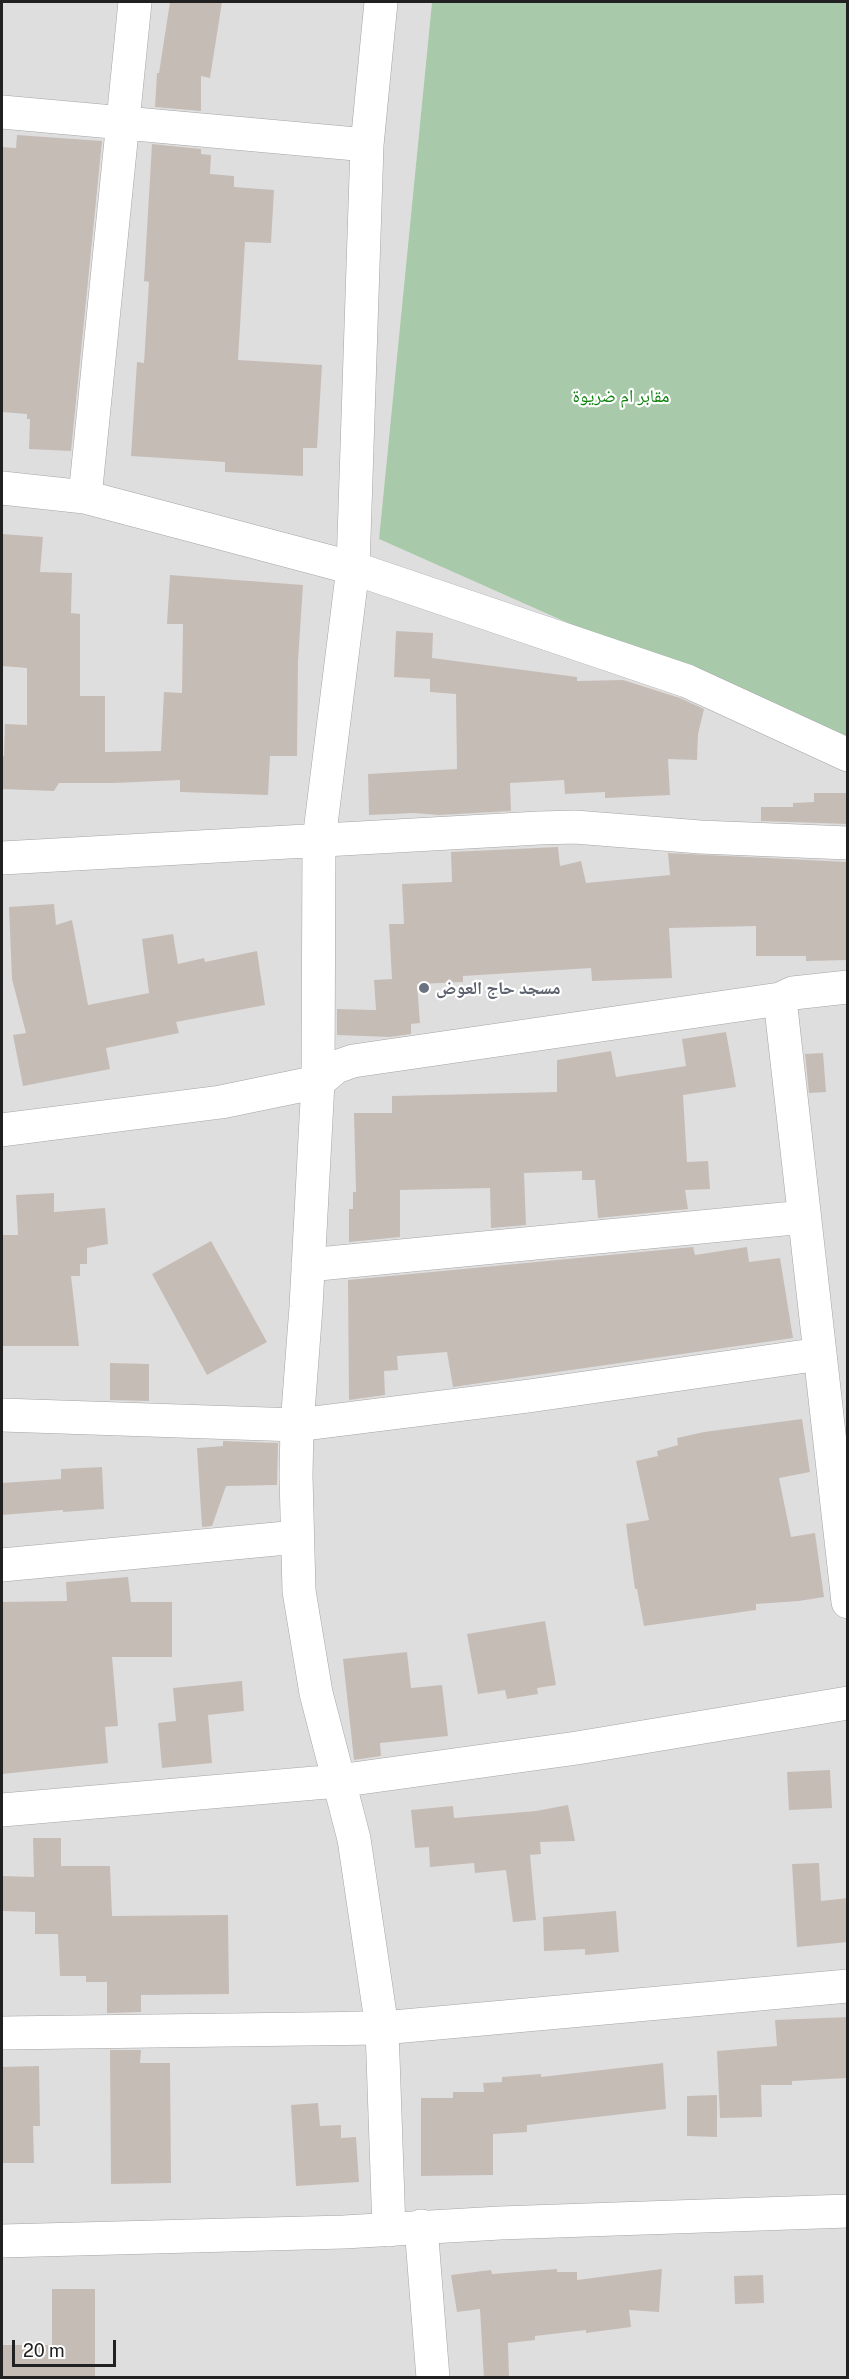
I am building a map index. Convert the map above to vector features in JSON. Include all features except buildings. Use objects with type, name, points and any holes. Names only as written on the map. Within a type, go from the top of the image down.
[{"type":"street","points":[[85,497],[135,2]]},
{"type":"street","points":[[381,2],[367,145],[353,568],[319,840],[318,1082],[297,1425],[297,1537],[299,1591],[316,1693],[354,1839],[381,2028],[389,2230]]},
{"type":"street","points":[[2,112],[367,145]]},
{"type":"street","points":[[2,488],[85,497],[353,568],[687,681],[848,754]]},
{"type":"street","points":[[2,858],[575,827],[700,837],[848,843]]},
{"type":"street","points":[[2,1130],[221,1102],[318,1082],[336,1067],[353,1061],[780,999],[793,993],[848,987]]},
{"type":"street","points":[[780,999],[820,1354],[838,1436],[848,1602]]},
{"type":"street","points":[[308,1265],[804,1217]]},
{"type":"street","points":[[2,1414],[297,1425],[529,1396],[820,1354]]},
{"type":"street","points":[[2,1565],[297,1537]]},
{"type":"street","points":[[2,1810],[338,1781],[577,1749],[848,1703]]},
{"type":"street","points":[[2,2033],[381,2028],[848,1986]]},
{"type":"street","points":[[2,2241],[389,2230],[421,2226],[848,2211]]},
{"type":"street","points":[[421,2226],[433,2378]]},
{"type":"shaded area","points":[[2,2],[432,2],[379,539],[847,747],[847,2377],[2,2378]]},
{"type":"green space","name":"مقابر ام ضريوة","points":[[432,2],[847,2],[847,747],[379,539]]},
{"type":"place","name":"مسجد حاج العوض","points":[[424,988]]}]
